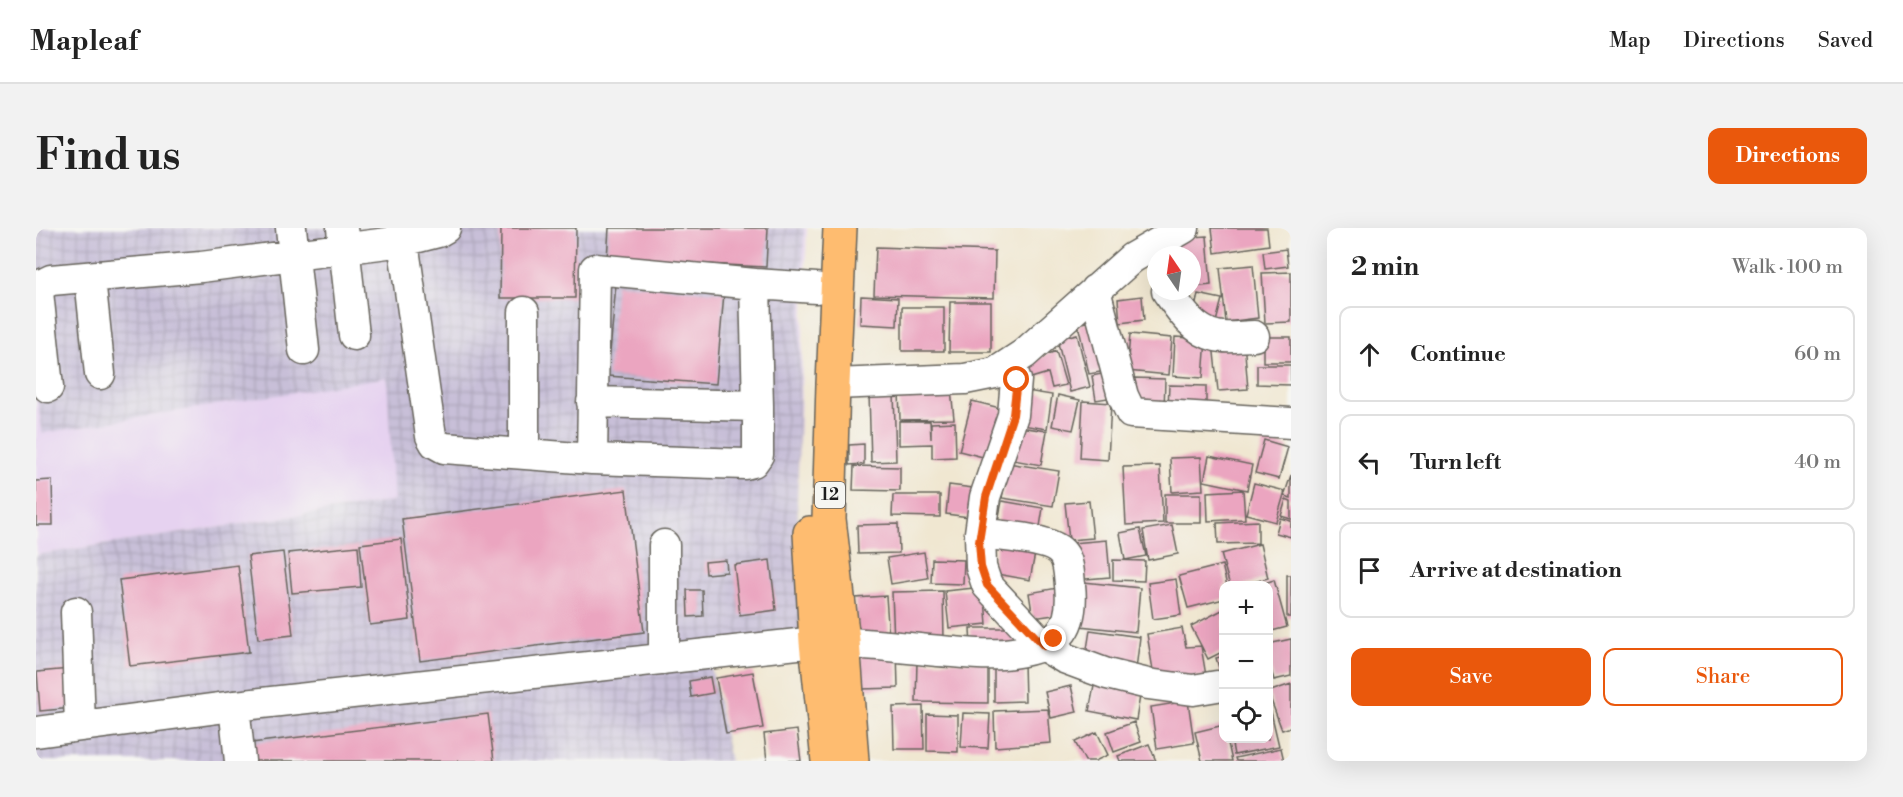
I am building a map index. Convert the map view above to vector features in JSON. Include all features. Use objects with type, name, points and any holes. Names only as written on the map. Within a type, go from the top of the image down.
[{"type":"highway","name":"12","points":[[819,228],[809,519],[852,761]]},
{"type":"highway","name":"12","points":[[828,761],[829,519],[840,228]]},
{"type":"street","points":[[48,387],[38,292],[43,284],[51,280],[201,267],[293,241],[438,232],[445,228]]},
{"type":"street","points":[[1166,246],[1184,228]]},
{"type":"street","points":[[402,235],[431,436],[435,443],[444,448],[592,459],[745,464],[753,462],[758,455],[755,284]]},
{"type":"street","points":[[343,238],[354,335]]},
{"type":"street","points":[[293,241],[304,350]]},
{"type":"street","points":[[833,384],[965,379],[995,373],[1010,364],[1095,290],[1147,265]]},
{"type":"street","points":[[592,459],[595,269],[816,288]]},
{"type":"street","points":[[90,278],[100,374]]},
{"type":"street","points":[[1095,290],[1123,396],[1131,413],[1291,423]]},
{"type":"street","points":[[1173,300],[1185,316],[1213,336],[1254,336]]},
{"type":"street","points":[[524,312],[524,454]]},
{"type":"street","points":[[1010,364],[1017,380],[1013,415],[986,497],[980,533],[981,567],[987,585],[1044,646],[1064,658],[1107,674],[1148,684],[1193,690],[1217,686]]},
{"type":"street","points":[[592,402],[758,406]]},
{"type":"street","points":[[36,732],[234,706],[830,641],[991,654],[1012,653],[1044,646],[1063,631],[1071,612],[1068,566],[1063,554],[1047,544],[980,533]]},
{"type":"street","points":[[664,545],[664,659]]},
{"type":"street","points":[[76,612],[80,725]]},
{"type":"street","points":[[234,706],[240,761]]},
{"type":"shaded area","points":[[36,228],[807,228],[797,500],[394,501],[36,555]]},
{"type":"shaded area","points":[[36,228],[804,228],[797,500],[803,639],[707,646],[730,761],[36,761],[36,555],[394,501],[387,377],[43,433],[36,394]]},
{"type":"building","points":[[501,228],[576,228],[575,298],[500,298]]},
{"type":"building","points":[[609,228],[768,228],[766,267],[607,259]]},
{"type":"building","points":[[1212,228],[1267,228],[1269,245],[1215,253]]},
{"type":"building","points":[[1207,236],[1211,285],[1201,286],[1201,246],[1176,246],[1176,238]]},
{"type":"building","points":[[876,247],[995,251],[994,298],[874,295]]},
{"type":"building","points":[[1286,249],[1288,266],[1265,269],[1263,252]]},
{"type":"building","points":[[1253,265],[1258,318],[1226,322],[1220,268]]},
{"type":"building","points":[[1291,272],[1291,322],[1265,323],[1262,273]]},
{"type":"building","points":[[616,284],[724,293],[716,384],[608,376]]},
{"type":"building","points":[[1201,295],[1222,299],[1216,322],[1193,317],[1197,300],[1201,300]]},
{"type":"building","points":[[861,296],[898,298],[897,326],[860,324]]},
{"type":"building","points":[[1142,296],[1144,320],[1120,323],[1118,299]]},
{"type":"building","points":[[950,302],[991,302],[991,352],[949,352]]},
{"type":"building","points":[[902,307],[944,307],[944,351],[902,351]]},
{"type":"building","points":[[1101,319],[1112,370],[1089,374],[1078,324]]},
{"type":"building","points":[[1077,334],[1090,387],[1070,392],[1057,339]]},
{"type":"building","points":[[1130,334],[1172,338],[1169,375],[1127,371]]},
{"type":"building","points":[[1175,337],[1206,339],[1203,378],[1173,376]]},
{"type":"building","points":[[1263,337],[1291,337],[1291,362],[1263,362]]},
{"type":"building","points":[[1244,341],[1248,389],[1218,391],[1213,343]]},
{"type":"building","points":[[1056,351],[1066,385],[1052,388],[1048,373],[1031,378],[1026,363]]},
{"type":"building","points":[[1257,365],[1291,365],[1291,385],[1257,384]]},
{"type":"building","points":[[1115,371],[1120,396],[1096,400],[1092,376]]},
{"type":"building","points":[[1133,378],[1165,379],[1164,410],[1131,409]]},
{"type":"building","points":[[1169,385],[1206,386],[1206,409],[1168,408]]},
{"type":"building","points":[[951,389],[954,419],[900,420],[899,391]]},
{"type":"building","points":[[1027,391],[1052,395],[1047,429],[1022,425]]},
{"type":"building","points":[[894,392],[896,461],[871,462],[869,393]]},
{"type":"building","points":[[1058,395],[1080,400],[1073,430],[1052,426]]},
{"type":"building","points":[[972,401],[1004,409],[991,459],[959,451]]},
{"type":"building","points":[[1083,401],[1111,403],[1108,460],[1080,458]]},
{"type":"building","points":[[899,421],[930,421],[931,439],[931,423],[955,422],[956,457],[932,458],[932,444],[899,445]]},
{"type":"building","points":[[1019,427],[1047,431],[1041,465],[1013,460]]},
{"type":"building","points":[[1264,440],[1288,447],[1279,479],[1255,473]]},
{"type":"building","points":[[864,444],[864,464],[849,465],[849,445]]},
{"type":"building","points":[[1209,456],[1252,465],[1247,490],[1204,481]]},
{"type":"building","points":[[1201,457],[1203,490],[1172,492],[1170,458]]},
{"type":"building","points":[[1008,463],[1059,471],[1053,506],[1002,498]]},
{"type":"building","points":[[854,466],[900,467],[900,491],[853,490]]},
{"type":"building","points":[[1160,466],[1163,523],[1126,525],[1123,467]]},
{"type":"building","points":[[1291,475],[1291,498],[1284,496]]},
{"type":"building","points":[[52,480],[53,525],[36,525],[36,481]]},
{"type":"building","points":[[1254,483],[1285,491],[1276,522],[1246,514]]},
{"type":"building","points":[[949,485],[981,489],[977,518],[946,514]]},
{"type":"building","points":[[626,490],[644,632],[420,661],[402,519]]},
{"type":"building","points":[[1243,490],[1245,519],[1208,521],[1207,492]]},
{"type":"building","points":[[1165,494],[1201,494],[1201,523],[1165,523]]},
{"type":"building","points":[[893,495],[940,495],[940,517],[892,516]]},
{"type":"building","points":[[1286,499],[1291,501],[1291,519],[1281,516]]},
{"type":"building","points":[[1002,501],[1043,508],[1038,539],[996,532]]},
{"type":"building","points":[[1089,501],[1093,538],[1069,540],[1065,503]]},
{"type":"building","points":[[1280,518],[1291,521],[1291,537],[1276,533]]},
{"type":"building","points":[[1258,521],[1258,543],[1218,544],[1217,523]]},
{"type":"building","points":[[898,524],[899,553],[858,554],[857,525]]},
{"type":"building","points":[[1172,525],[1178,554],[1148,560],[1143,530]]},
{"type":"building","points":[[1140,529],[1146,556],[1125,560],[1120,533]]},
{"type":"building","points":[[401,539],[410,620],[370,625],[360,544]]},
{"type":"building","points":[[998,540],[1036,548],[1030,580],[991,573]]},
{"type":"building","points":[[1107,540],[1110,577],[1074,580],[1072,543]]},
{"type":"building","points":[[1260,544],[1268,578],[1258,581],[1229,581],[1221,554]]},
{"type":"building","points":[[358,546],[361,587],[292,593],[288,553]]},
{"type":"building","points":[[283,552],[293,635],[258,639],[248,556]]},
{"type":"building","points":[[924,552],[928,578],[891,584],[887,558]]},
{"type":"building","points":[[932,559],[964,560],[963,584],[931,583]]},
{"type":"building","points":[[726,560],[727,572],[706,574],[705,562]]},
{"type":"building","points":[[770,560],[776,610],[740,615],[734,565]]},
{"type":"building","points":[[1113,560],[1145,561],[1144,581],[1113,580]]},
{"type":"building","points":[[238,565],[249,652],[130,666],[119,580]]},
{"type":"building","points":[[1222,565],[1226,581],[1219,581],[1219,600],[1188,608],[1179,576]]},
{"type":"building","points":[[1287,575],[1291,575],[1291,617],[1287,617]]},
{"type":"building","points":[[1176,579],[1181,615],[1153,619],[1148,583]]},
{"type":"building","points":[[1274,580],[1287,627],[1273,631],[1273,581],[1271,581]]},
{"type":"building","points":[[1084,582],[1140,588],[1136,632],[1080,626]]},
{"type":"building","points":[[984,587],[987,624],[949,628],[945,591]]},
{"type":"building","points":[[1063,587],[1068,613],[1033,618],[1029,593]]},
{"type":"building","points":[[687,590],[702,590],[703,616],[688,617]]},
{"type":"building","points":[[943,591],[944,640],[894,642],[892,592]]},
{"type":"building","points":[[886,596],[889,638],[857,640],[855,598]]},
{"type":"building","points":[[1219,612],[1219,654],[1208,659],[1191,626]]},
{"type":"building","points":[[970,628],[1016,628],[1016,648],[971,649]]},
{"type":"building","points":[[1182,628],[1186,647],[1201,646],[1206,676],[1155,682],[1147,634]]},
{"type":"building","points":[[1090,630],[1140,637],[1136,669],[1085,662]]},
{"type":"building","points":[[1291,639],[1291,676],[1274,680],[1273,643]]},
{"type":"building","points":[[897,650],[898,688],[861,689],[861,651]]},
{"type":"building","points":[[917,661],[988,662],[988,703],[916,702]]},
{"type":"building","points":[[1024,662],[1025,701],[994,702],[994,663]]},
{"type":"building","points":[[70,669],[73,708],[40,711],[37,672]]},
{"type":"building","points":[[753,672],[763,728],[726,734],[716,678]]},
{"type":"building","points":[[1096,676],[1142,684],[1136,720],[1089,711]]},
{"type":"building","points":[[710,677],[713,693],[691,697],[689,681]]},
{"type":"building","points":[[1291,684],[1291,727],[1282,730],[1273,706],[1273,690]]},
{"type":"building","points":[[1071,686],[1077,712],[1051,718],[1045,692]]},
{"type":"building","points":[[1188,701],[1194,743],[1157,749],[1151,707]]},
{"type":"building","points":[[923,706],[924,749],[894,749],[893,707]]},
{"type":"building","points":[[1048,709],[1051,743],[995,747],[994,711]]},
{"type":"building","points":[[963,713],[990,714],[988,748],[961,747]]},
{"type":"building","points":[[488,714],[494,761],[244,761],[242,744]]},
{"type":"building","points":[[927,714],[958,715],[958,752],[927,751]]},
{"type":"building","points":[[1273,720],[1279,746],[1234,755],[1232,743],[1273,743]]},
{"type":"building","points":[[1134,722],[1141,742],[1114,752],[1107,732]]},
{"type":"building","points":[[1219,726],[1219,743],[1228,743],[1232,761],[1202,761],[1195,732]]},
{"type":"building","points":[[797,730],[801,761],[767,761],[764,734]]},
{"type":"building","points":[[1097,732],[1108,755],[1095,761],[1085,761],[1075,742]]},
{"type":"building","points":[[1149,744],[1156,761],[1120,761],[1118,756]]},
{"type":"building","points":[[1281,748],[1284,761],[1236,761],[1235,758]]},
{"type":"route","points":[[1017,380],[1017,397],[1013,415],[986,497],[979,542],[981,567],[987,585],[1044,646],[1054,639]]}]
